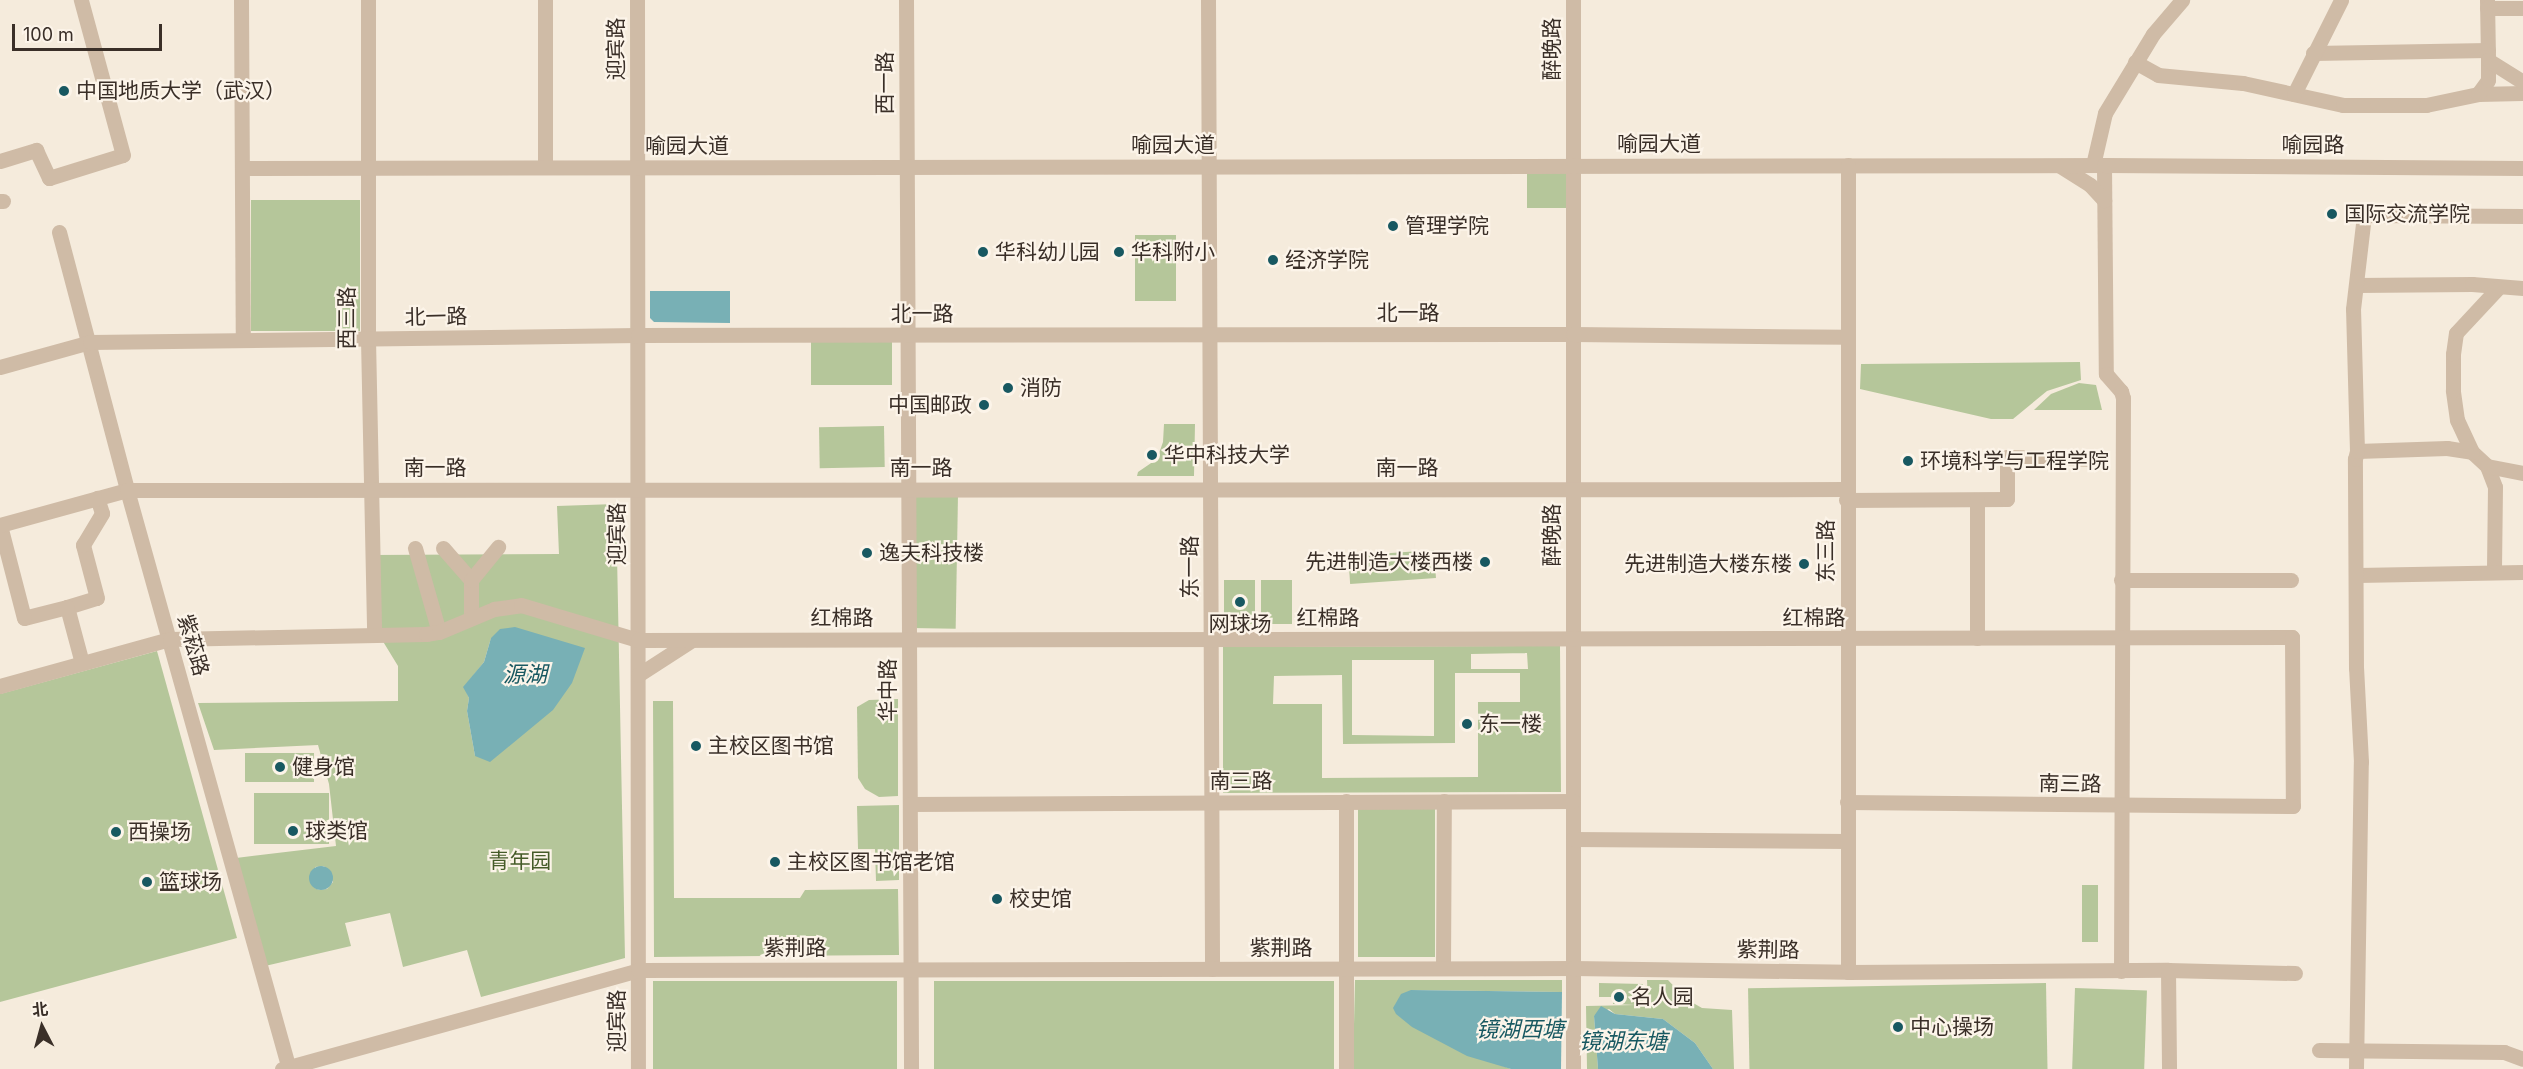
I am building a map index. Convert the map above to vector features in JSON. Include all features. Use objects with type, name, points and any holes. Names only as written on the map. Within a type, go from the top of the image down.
[{"type":"street","points":[[0,161],[36,150],[49,178],[123,155],[81,0]]},
{"type":"street","points":[[241,0],[243,340]]},
{"type":"street","name":"西三路","points":[[368,0],[368,339],[374,635]]},
{"type":"street","points":[[545,0],[545,167]]},
{"type":"street","name":"迎宾路","points":[[637,0],[638,1069]]},
{"type":"street","name":"西一路","points":[[906,0],[906,167]]},
{"type":"street","name":"东一路","points":[[1208,0],[1212,969]]},
{"type":"street","name":"醉晚路","points":[[1573,0],[1573,1069]]},
{"type":"street","points":[[2121,971],[2123,398],[2121,391],[2106,374],[2104,200],[2098,165],[2105,112],[2153,34],[2182,0]]},
{"type":"street","points":[[2294,94],[2341,0]]},
{"type":"street","points":[[2478,94],[2488,80],[2487,4],[2523,8]]},
{"type":"street","points":[[2313,53],[2488,55],[2523,82]]},
{"type":"street","points":[[2135,62],[2158,75],[2243,83],[2343,105],[2426,105],[2478,94],[2523,93]]},
{"type":"street","name":"东三路","points":[[1848,165],[1846,495],[1848,972]]},
{"type":"street","points":[[2057,165],[2090,185],[2104,200]]},
{"type":"street","name":"喻园大道","points":[[242,168],[2098,165]]},
{"type":"street","name":"喻园路","points":[[2098,165],[2523,168]]},
{"type":"street","name":"华中路","points":[[906,167],[911,1069]]},
{"type":"street","points":[[2356,1069],[2361,762],[2356,689],[2355,459],[2357,451],[2353,309],[2364,215],[2523,216]]},
{"type":"street","name":"紫菘路","points":[[59,232],[90,342],[127,490],[170,639],[286,1068]]},
{"type":"street","points":[[2357,285],[2472,284],[2498,288],[2523,288]]},
{"type":"street","points":[[2494,572],[2495,487],[2487,466],[2472,452],[2457,420],[2453,390],[2453,354],[2456,333],[2498,288]]},
{"type":"street","name":"北一路","points":[[0,367],[90,342],[638,335],[1573,334],[1847,337]]},
{"type":"street","points":[[2357,451],[2447,448],[2472,452]]},
{"type":"street","name":"南一路","points":[[0,525],[127,490],[1573,489],[1977,500],[2007,499],[2007,457],[2100,459]]},
{"type":"street","points":[[2487,466],[2523,473]]},
{"type":"street","points":[[0,525],[24,618],[67,607],[97,598],[83,545],[102,513],[98,498]]},
{"type":"street","points":[[1977,500],[1977,638]]},
{"type":"street","points":[[471,618],[471,580],[498,547]]},
{"type":"street","points":[[414,548],[439,632]]},
{"type":"street","points":[[443,548],[471,580]]},
{"type":"street","points":[[2357,575],[2523,572]]},
{"type":"street","points":[[2121,580],[2291,580]]},
{"type":"street","name":"红棉路","points":[[0,686],[170,639],[439,632],[505,606],[521,605],[638,640],[2292,637],[2293,806]]},
{"type":"street","points":[[67,607],[82,663]]},
{"type":"street","points":[[638,675],[692,640]]},
{"type":"street","points":[[1346,801],[1346,1069]]},
{"type":"street","points":[[1443,968],[1444,801]]},
{"type":"street","name":"南三路","points":[[910,804],[1573,801]]},
{"type":"street","name":"南三路","points":[[1847,802],[2293,806]]},
{"type":"street","points":[[1573,839],[1847,841]]},
{"type":"street","name":"紫荆路","points":[[286,1068],[638,970],[1573,968],[1848,972],[2168,970],[2295,973]]},
{"type":"street","points":[[2168,970],[2169,1069]]},
{"type":"street","points":[[2319,1050],[2504,1052],[2523,1059]]},
{"type":"green space","points":[[1527,170],[1566,170],[1566,208],[1527,208]]},
{"type":"green space","points":[[251,200],[360,200],[360,331],[251,331]]},
{"type":"green space","points":[[1135,235],[1176,235],[1176,301],[1135,301]]},
{"type":"green space","points":[[811,341],[892,341],[892,385],[811,385]]},
{"type":"green space","points":[[2080,362],[2081,380],[2047,391],[2013,419],[1991,419],[1860,389],[1861,364]]},
{"type":"green space","points":[[2079,383],[2096,385],[2102,410],[2034,410],[2051,394]]},
{"type":"green space","points":[[1164,424],[1195,424],[1194,476],[1137,476],[1138,472],[1157,459],[1163,442]]},
{"type":"green space","points":[[884,426],[885,467],[820,468],[819,427]]},
{"type":"green space","points":[[913,494],[958,495],[956,629],[911,628]]},
{"type":"green space","name":"青年园","points":[[616,504],[625,958],[481,997],[467,950],[403,967],[390,913],[345,923],[351,946],[265,966],[236,858],[336,846],[329,784],[318,745],[214,750],[198,703],[398,701],[398,666],[376,630],[373,555],[559,554],[557,506]],"holes":[[[491,638],[475,756],[467,711],[469,698],[464,687],[484,662]],[[324,866],[333,882],[327,889],[319,890],[315,888],[315,867]]]},
{"type":"green space","points":[[1434,550],[1436,578],[1350,584],[1348,556]]},
{"type":"green space","name":"网球场","points":[[1224,580],[1255,580],[1255,624],[1224,624]]},
{"type":"green space","name":"网球场","points":[[1261,580],[1292,580],[1292,624],[1261,624]]},
{"type":"green space","points":[[1560,646],[1561,792],[1223,793],[1223,647]],"holes":[[[1527,653],[1528,669],[1471,669],[1471,654]],[[1352,660],[1434,660],[1434,736],[1352,735]],[[1455,673],[1520,673],[1520,702],[1478,702],[1478,777],[1322,778],[1322,704],[1273,704],[1274,676],[1342,675],[1343,744],[1455,743]]]},
{"type":"green space","points":[[157,651],[237,938],[0,1002],[0,694]]},
{"type":"green space","points":[[898,699],[898,796],[879,797],[865,789],[858,778],[857,707],[869,700]]},
{"type":"green space","points":[[653,701],[673,701],[674,898],[800,898],[805,890],[898,889],[899,955],[654,957]]},
{"type":"green space","name":"健身馆","points":[[245,753],[314,753],[314,782],[245,782]]},
{"type":"green space","name":"球类馆","points":[[254,793],[329,793],[329,844],[254,844]]},
{"type":"green space","points":[[899,805],[899,880],[876,881],[875,849],[858,849],[857,806]]},
{"type":"green space","points":[[1358,807],[1435,807],[1435,957],[1358,957]]},
{"type":"green space","points":[[2082,885],[2098,885],[2098,942],[2082,942]]},
{"type":"green space","points":[[1355,980],[1562,980],[1562,992],[1411,990],[1503,1066],[1511,1069],[1353,1069]]},
{"type":"green space","points":[[1647,980],[1668,980],[1686,999],[1702,1008],[1732,1010],[1734,1069],[1713,1069],[1695,1043],[1663,1019],[1615,1014],[1609,1009],[1594,1016],[1598,1069],[1587,1069],[1586,1006],[1636,1005],[1613,1004],[1613,997],[1599,997],[1599,983],[1643,984],[1643,1005],[1648,1005]]},
{"type":"green space","points":[[653,981],[897,981],[897,1069],[653,1069]]},
{"type":"green space","points":[[934,981],[1334,981],[1334,1069],[934,1069]]},
{"type":"green space","name":"中心操场","points":[[2046,983],[2048,1069],[1749,1069],[1748,988]]},
{"type":"green space","points":[[2075,988],[2147,991],[2144,1069],[2072,1069]]},
{"type":"water","points":[[650,291],[730,291],[730,323],[654,322],[650,318]]},
{"type":"water","name":"源湖","points":[[515,627],[585,648],[572,683],[553,710],[490,762],[475,756],[467,711],[469,698],[463,687],[484,662],[491,638],[500,629]]},
{"type":"water","points":[[321,866],[330,869],[333,878],[330,887],[321,890],[312,887],[309,878],[312,869]]},
{"type":"water","name":"镜湖西塘","points":[[1411,990],[1562,992],[1561,1069],[1511,1069],[1467,1056],[1412,1027],[1396,1014],[1393,1008],[1401,994]]},
{"type":"water","name":"镜湖东塘","points":[[1601,1006],[1615,1014],[1663,1019],[1695,1043],[1713,1069],[1598,1069],[1594,1016]]},
{"type":"place","name":"中国地质大学（武汉）","points":[[64,91]]},
{"type":"place","name":"国际交流学院","points":[[2332,214]]},
{"type":"place","name":"管理学院","points":[[1393,226]]},
{"type":"place","name":"华科幼儿园","points":[[983,252]]},
{"type":"place","name":"华科附小","points":[[1119,252]]},
{"type":"place","name":"经济学院","points":[[1273,260]]},
{"type":"place","name":"消防","points":[[1008,388]]},
{"type":"place","name":"中国邮政","points":[[984,405]]},
{"type":"place","name":"华中科技大学","points":[[1152,455]]},
{"type":"place","name":"环境科学与工程学院","points":[[1908,461]]},
{"type":"place","name":"逸夫科技楼","points":[[867,553]]},
{"type":"place","name":"先进制造大楼西楼","points":[[1485,562]]},
{"type":"place","name":"先进制造大楼东楼","points":[[1804,564]]},
{"type":"place","name":"网球场","points":[[1240,602]]},
{"type":"place","name":"东一楼","points":[[1467,724]]},
{"type":"place","name":"主校区图书馆","points":[[696,746]]},
{"type":"place","name":"健身馆","points":[[280,767]]},
{"type":"place","name":"球类馆","points":[[293,831]]},
{"type":"place","name":"西操场","points":[[116,832]]},
{"type":"place","name":"主校区图书馆老馆","points":[[775,862]]},
{"type":"place","name":"篮球场","points":[[147,882]]},
{"type":"place","name":"校史馆","points":[[997,899]]},
{"type":"place","name":"名人园","points":[[1619,997]]},
{"type":"place","name":"中心操场","points":[[1898,1027]]}]
